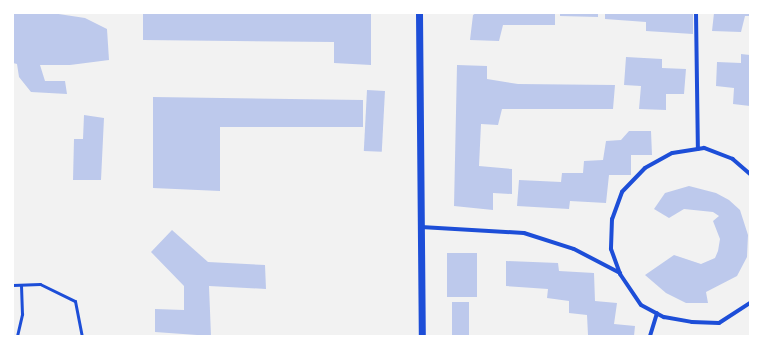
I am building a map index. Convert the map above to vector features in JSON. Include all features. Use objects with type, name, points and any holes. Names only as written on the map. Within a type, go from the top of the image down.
[{"type":"street","points":[[419,13],[422,336]]},
{"type":"street","points":[[696,13],[698,149]]},
{"type":"street","points":[[750,174],[733,159],[704,148],[672,153],[651,164],[622,192],[612,218],[611,249],[620,274],[641,305],[657,313],[692,322],[719,322],[750,303]]},
{"type":"street","points":[[421,227],[524,233],[574,249],[620,274]]},
{"type":"street","points":[[650,336],[657,313]]},
{"type":"lane","points":[[13,285],[40,284],[75,301],[82,336]]},
{"type":"lane","points":[[17,336],[22,314],[21,285]]},
{"type":"building","points":[[13,13],[52,13],[85,18],[107,29],[109,60],[70,65],[40,65],[45,81],[65,81],[67,94],[31,92],[19,77],[17,64],[13,63]]},
{"type":"building","points":[[143,13],[371,13],[371,65],[334,63],[334,42],[143,40]]},
{"type":"building","points":[[476,13],[555,13],[555,25],[503,25],[499,41],[470,40],[473,15]]},
{"type":"building","points":[[560,13],[598,13],[598,17],[560,16]]},
{"type":"building","points":[[605,13],[693,13],[693,34],[646,31],[646,22],[605,19]]},
{"type":"building","points":[[714,13],[750,13],[750,16],[745,16],[741,32],[712,31]]},
{"type":"building","points":[[741,54],[750,55],[750,106],[733,104],[734,88],[716,86],[717,62],[741,63]]},
{"type":"building","points":[[626,57],[662,59],[662,68],[686,69],[684,94],[666,94],[666,110],[639,109],[641,86],[624,85]]},
{"type":"building","points":[[457,65],[487,66],[487,79],[518,84],[615,85],[613,109],[502,109],[498,125],[481,124],[479,166],[512,169],[512,194],[493,193],[493,210],[454,206]]},
{"type":"building","points":[[367,90],[385,91],[382,152],[364,151]]},
{"type":"building","points":[[153,97],[363,100],[363,127],[220,127],[220,191],[153,188]]},
{"type":"building","points":[[84,115],[104,118],[101,180],[73,180],[74,139],[83,139]]},
{"type":"building","points":[[629,131],[651,131],[652,155],[631,155],[631,175],[609,175],[606,203],[570,201],[569,209],[517,206],[519,180],[561,182],[562,173],[583,173],[584,161],[603,160],[606,141],[621,140]]},
{"type":"building","points":[[689,186],[716,193],[729,200],[740,210],[748,235],[747,257],[737,276],[706,292],[708,303],[686,303],[666,293],[645,275],[674,255],[701,264],[715,258],[720,239],[713,221],[719,216],[713,212],[684,209],[669,218],[654,209],[665,193]]},
{"type":"building","points":[[172,230],[208,262],[265,265],[266,289],[209,286],[211,336],[155,332],[155,309],[184,310],[184,286],[151,252]]},
{"type":"building","points":[[447,253],[477,253],[477,297],[447,297]]},
{"type":"building","points":[[506,261],[558,263],[559,271],[594,273],[595,301],[617,303],[614,324],[635,326],[634,336],[588,335],[587,315],[569,313],[569,301],[547,298],[548,289],[506,286]]},
{"type":"building","points":[[452,302],[469,302],[469,336],[452,336]]}]
